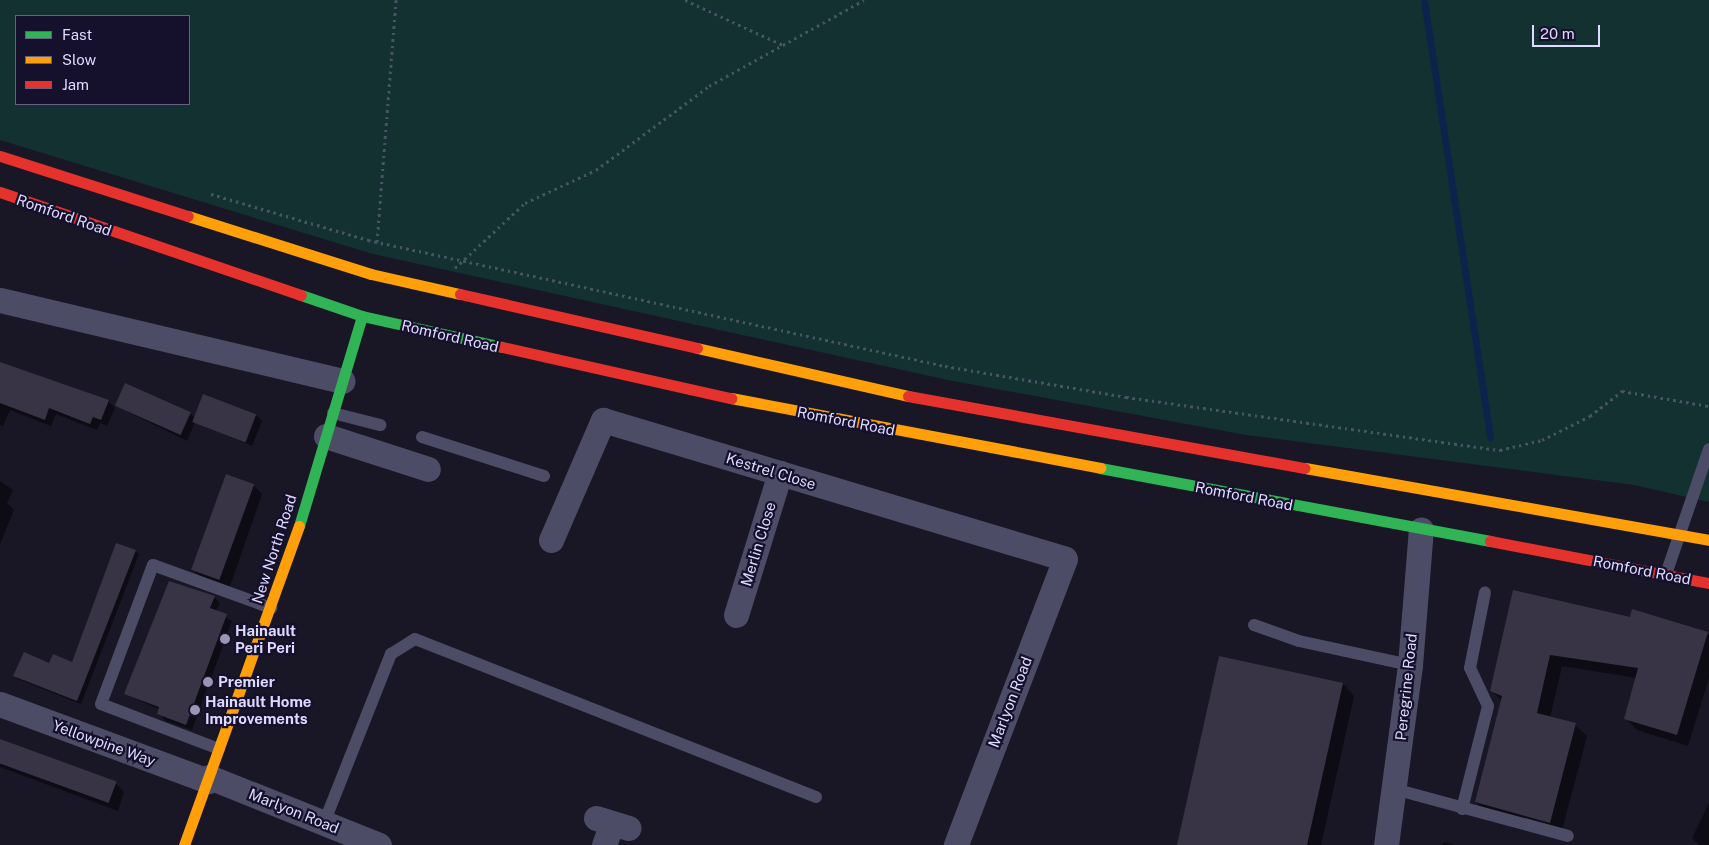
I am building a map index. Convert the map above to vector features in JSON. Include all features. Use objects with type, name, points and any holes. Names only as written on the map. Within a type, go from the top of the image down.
[{"type":"main road","points":[[0,156],[371,274],[937,402],[1679,532],[1709,540]]},
{"type":"main road","name":"Romford Road","points":[[0,192],[362,316],[736,399],[1709,583]]},
{"type":"main road","name":"New North Road","points":[[184,845],[271,608],[343,381],[362,316],[371,274]]},
{"type":"street","points":[[0,300],[343,381]]},
{"type":"street","name":"Kestrel Close","points":[[551,540],[603,420],[1065,559]]},
{"type":"street","points":[[330,424],[428,469]]},
{"type":"street","name":"Merlin Close","points":[[736,616],[780,473]]},
{"type":"street","name":"Peregrine Road","points":[[1386,845],[1410,664],[1421,529]]},
{"type":"street","name":"Marlyon Road","points":[[956,845],[1065,559]]},
{"type":"street","name":"Yellowpine Way","points":[[0,704],[208,779]]},
{"type":"street","name":"Marlyon Road","points":[[208,779],[379,845]]},
{"type":"lane","points":[[330,424],[380,425]]},
{"type":"lane","points":[[422,437],[544,476]]},
{"type":"lane","points":[[1666,574],[1709,449]]},
{"type":"lane","points":[[219,749],[101,704],[153,564],[271,608]]},
{"type":"lane","points":[[1462,809],[1488,706],[1470,668],[1485,592]]},
{"type":"lane","points":[[1254,624],[1299,641],[1410,664]]},
{"type":"lane","points":[[324,823],[391,654],[415,639],[816,798]]},
{"type":"lane","points":[[1394,789],[1462,809],[1568,836]]},
{"type":"path","points":[[377,242],[396,0]]},
{"type":"path","points":[[685,0],[786,46]]},
{"type":"path","points":[[445,290],[451,272],[525,203],[596,170],[709,86],[786,46],[864,0]]},
{"type":"path","points":[[201,192],[377,242],[466,258],[945,366],[1126,397],[1500,450],[1542,440],[1590,416],[1622,391],[1709,406]]},
{"type":"green space","points":[[0,0],[1709,0],[1709,502],[1634,485],[1246,435],[948,380],[373,254],[0,140]]},
{"type":"building","points":[[0,362],[109,400],[101,420],[93,417],[90,424],[49,408],[45,420],[0,403]]},
{"type":"building","points":[[125,383],[191,412],[181,435],[115,406]]},
{"type":"building","points":[[203,394],[256,414],[245,442],[192,422]]},
{"type":"building","points":[[226,474],[254,484],[219,580],[191,570]]},
{"type":"building","points":[[116,543],[136,550],[77,701],[13,676],[24,652],[49,663],[53,654],[72,662]]},
{"type":"building","points":[[169,581],[215,596],[210,608],[227,614],[186,725],[157,714],[159,707],[124,694]]},
{"type":"building","points":[[1513,590],[1630,617],[1632,609],[1708,632],[1677,735],[1624,719],[1638,668],[1550,655],[1537,713],[1576,723],[1550,823],[1475,802],[1502,696],[1490,691]]},
{"type":"building","points":[[1219,656],[1343,683],[1307,845],[1177,845]]},
{"type":"building","points":[[0,739],[117,781],[109,803],[0,763]]},
{"type":"waterway","points":[[1424,0],[1490,437]]},
{"type":"traffic: fast","points":[[301,295],[362,316],[502,347]]},
{"type":"traffic: fast","points":[[299,526],[362,316]]},
{"type":"traffic: fast","points":[[1100,468],[1490,541]]},
{"type":"traffic: slow","points":[[188,216],[371,274],[460,294]]},
{"type":"traffic: slow","points":[[697,348],[908,396]]},
{"type":"traffic: slow","points":[[731,398],[1100,468]]},
{"type":"traffic: slow","points":[[1305,468],[1709,540]]},
{"type":"traffic: slow","points":[[184,845],[299,526]]},
{"type":"traffic: jam","points":[[0,156],[188,216]]},
{"type":"traffic: jam","points":[[0,192],[301,295]]},
{"type":"traffic: jam","points":[[460,294],[697,348]]},
{"type":"traffic: jam","points":[[502,347],[731,398]]},
{"type":"traffic: jam","points":[[908,396],[1305,468]]},
{"type":"traffic: jam","points":[[1490,541],[1709,583]]},
{"type":"place","name":"Hainault Peri Peri","points":[[225,639]]},
{"type":"place","name":"Premier","points":[[208,682]]},
{"type":"place","name":"Hainault Home Improvements","points":[[195,710]]}]
